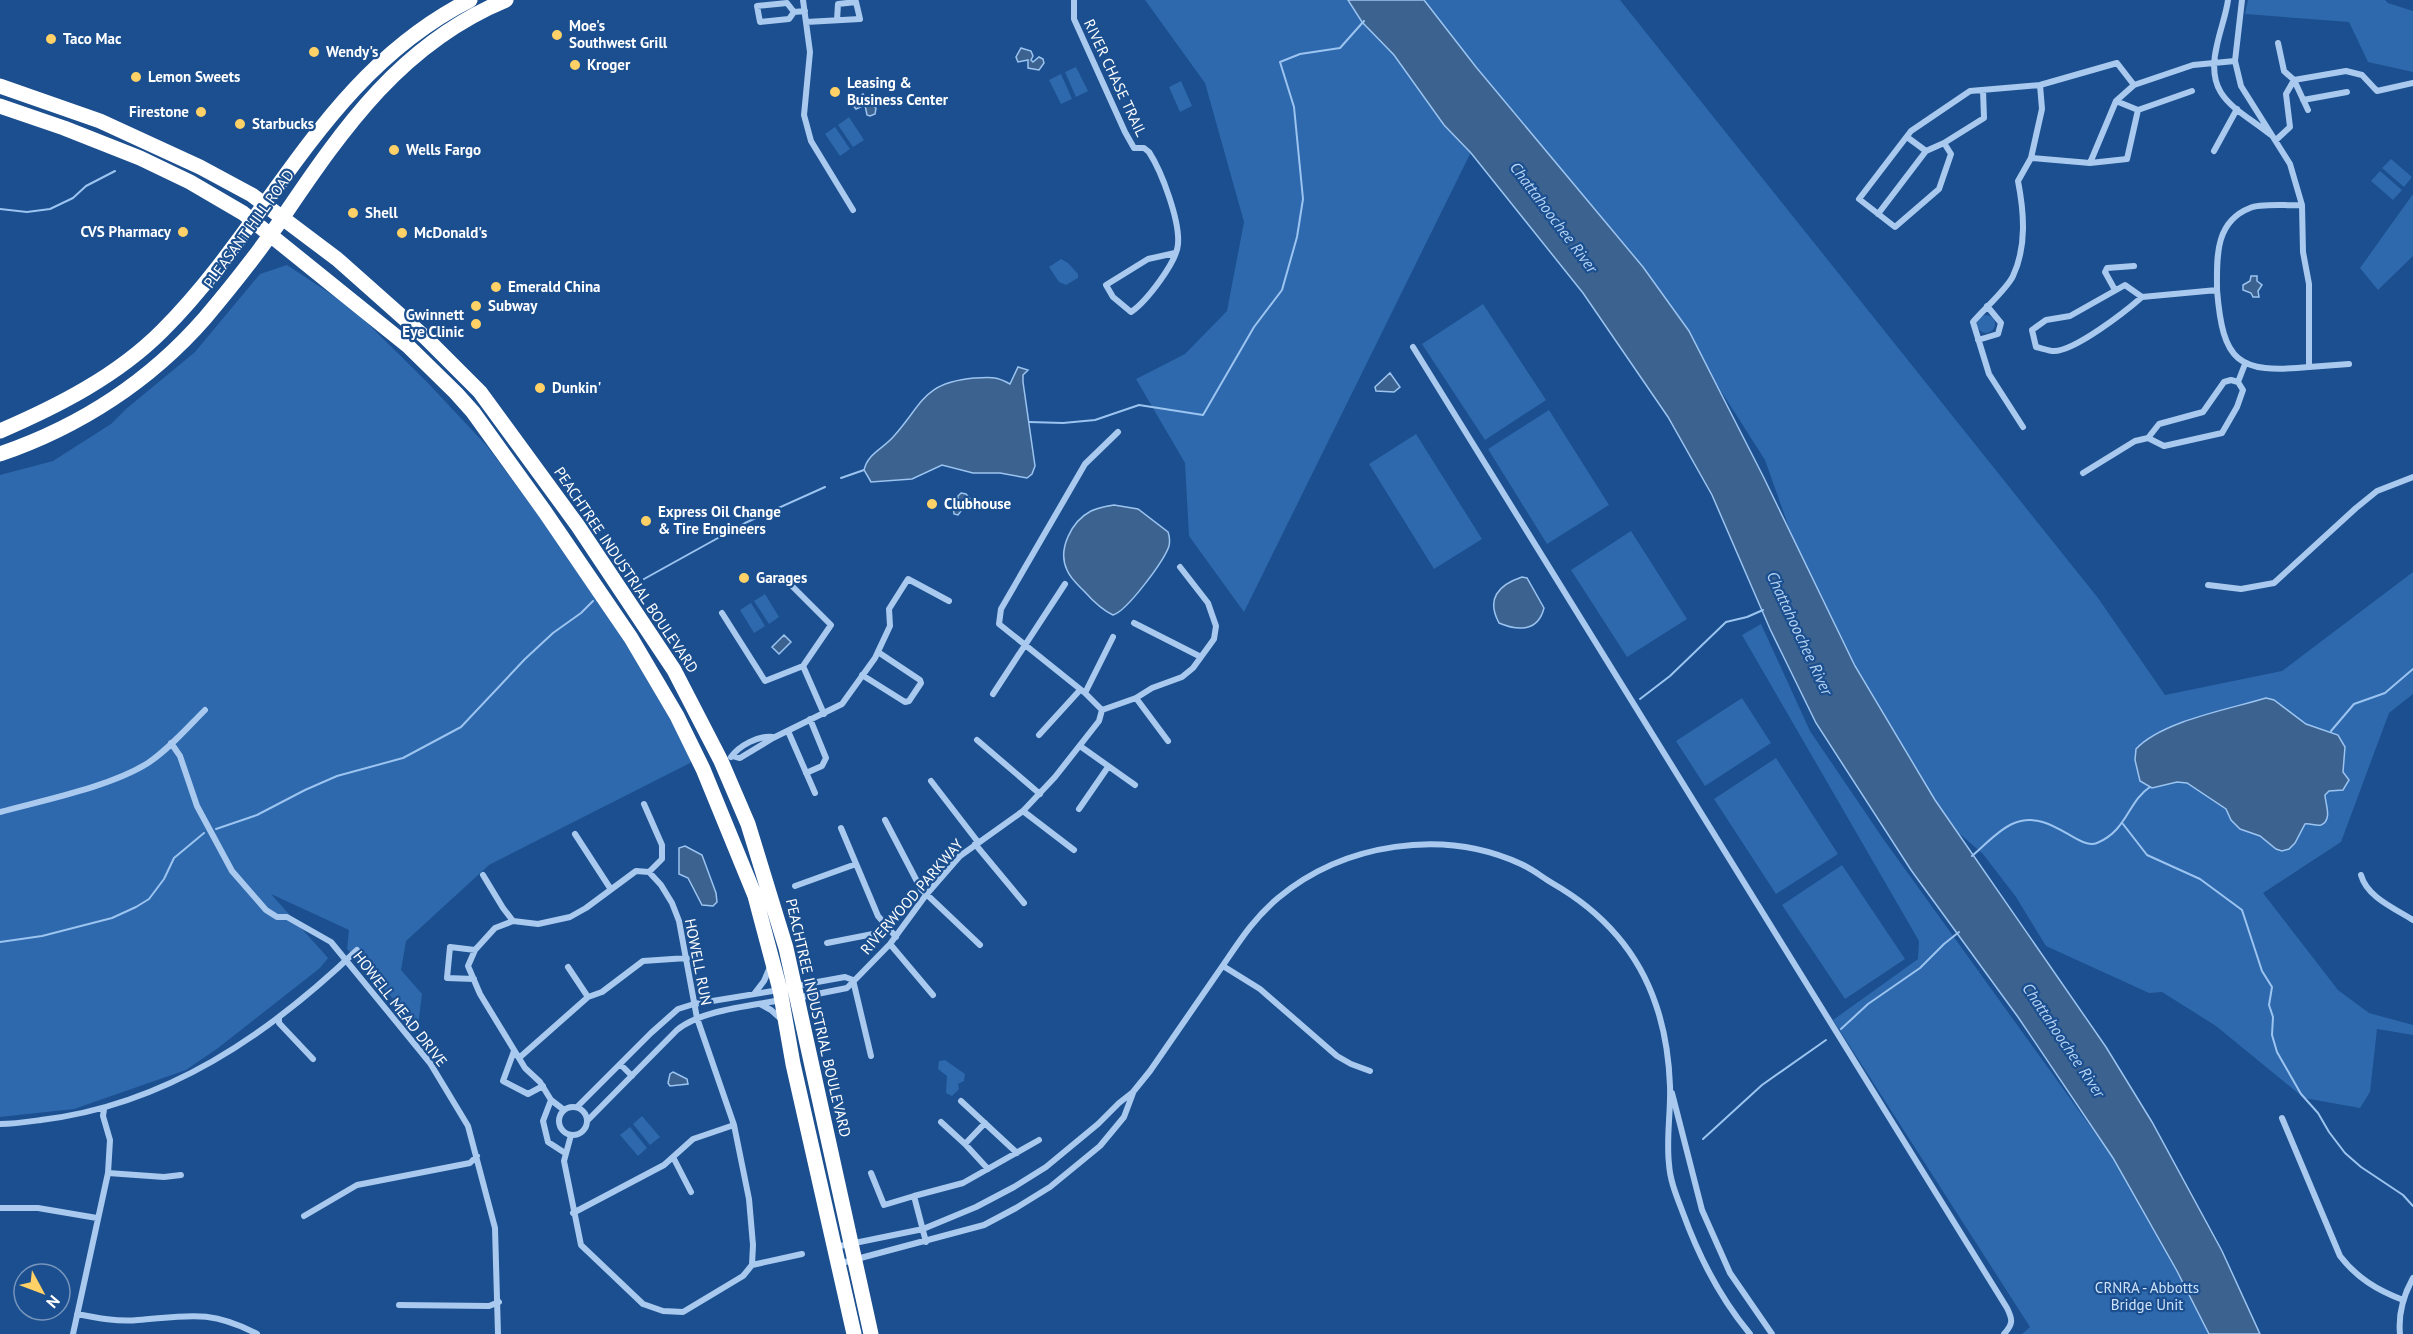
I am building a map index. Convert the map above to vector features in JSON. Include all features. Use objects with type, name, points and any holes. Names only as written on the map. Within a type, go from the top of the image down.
[{"type":"highway","name":"PLEASANT HILL ROAD","points":[[0,431],[53,408],[106,376],[141,350],[189,302],[330,116],[373,68],[412,35],[470,0]]},
{"type":"highway","name":"PLEASANT HILL ROAD","points":[[0,454],[59,430],[112,401],[172,351],[204,319],[270,235],[346,126],[386,81],[417,53],[454,26],[506,0]]},
{"type":"highway","name":"PEACHTREE INDUSTRIAL BOULEVARD","points":[[0,86],[71,110],[138,138],[200,167],[264,204],[367,284],[480,392],[578,526],[674,670],[727,758],[772,898],[788,993],[852,1243],[871,1334]]},
{"type":"highway","name":"PEACHTREE INDUSTRIAL BOULEVARD","points":[[0,106],[140,158],[190,182],[252,220],[408,346],[473,412],[631,638],[677,716],[703,769],[754,896],[771,958],[788,993],[786,1025],[854,1334]]},
{"type":"street","points":[[803,0],[810,52],[804,115],[811,141],[853,210]]},
{"type":"street","points":[[2228,0],[2213,63],[2213,77],[2221,95],[2276,140]]},
{"type":"street","points":[[2242,0],[2235,61],[2241,86],[2290,164],[2302,205],[2303,252],[2309,284],[2309,367]]},
{"type":"street","name":"RIVER CHASE TRAIL","points":[[1074,1],[1074,19],[1078,30],[1125,132],[1134,148],[1144,148],[1149,152],[1167,190],[1178,246],[1175,253]]},
{"type":"street","points":[[806,22],[837,21],[860,19],[856,2],[838,4],[837,21]]},
{"type":"street","points":[[794,12],[787,3],[758,6],[760,22],[789,19],[794,12],[805,11]]},
{"type":"street","points":[[2278,43],[2284,71],[2294,80],[2308,110]]},
{"type":"street","points":[[2090,163],[2115,101],[2134,85],[2193,64],[2235,61]]},
{"type":"street","points":[[1944,142],[1951,154],[1939,189],[1895,227],[1859,199],[1911,131],[1970,91],[2040,85],[2117,63],[2134,85]]},
{"type":"street","points":[[2294,80],[2346,71],[2362,75],[2377,91],[2413,83]]},
{"type":"street","points":[[2276,140],[2290,127],[2286,94],[2294,80]]},
{"type":"street","points":[[2023,427],[1989,374],[1973,322],[2012,277],[2022,241],[2024,211],[2018,181],[2031,158],[2042,109],[2040,85]]},
{"type":"street","points":[[1878,214],[1926,151],[1984,118],[1983,90]]},
{"type":"street","points":[[2115,101],[2138,110],[2192,92]]},
{"type":"street","points":[[2303,100],[2347,92]]},
{"type":"street","points":[[2214,151],[2237,109]]},
{"type":"street","points":[[2031,158],[2090,163],[2127,159],[2138,110]]},
{"type":"street","points":[[1907,137],[1926,151]]},
{"type":"street","points":[[2302,205],[2250,208],[2228,223],[2217,248],[2220,325],[2226,342],[2236,357],[2245,364],[2274,370],[2349,364]]},
{"type":"street","points":[[1175,253],[1167,270],[1143,304],[1131,312],[1113,297],[1106,285],[1148,259],[1175,253]]},
{"type":"street","points":[[2115,290],[2105,272],[2107,268],[2134,266]]},
{"type":"street","points":[[2142,297],[2125,285],[2070,316],[2046,320],[2032,330],[2036,347],[2055,351],[2077,343],[2126,311],[2142,297],[2217,290]]},
{"type":"street","points":[[1978,340],[1998,334],[2001,323],[1987,306]]},
{"type":"street","points":[[1413,347],[2007,1308],[2012,1319],[2011,1326],[2004,1334]]},
{"type":"street","points":[[2238,382],[2245,364]]},
{"type":"street","points":[[2083,473],[2135,441],[2148,438],[2159,424],[2203,412],[2224,382],[2231,380],[2238,382],[2243,390],[2237,407],[2222,432],[2164,446],[2148,438]]},
{"type":"street","points":[[1118,432],[1085,464],[1024,573],[1001,609],[999,624],[1102,710],[1137,698],[1152,688],[1182,677],[1202,657],[1214,639],[1216,626],[1208,603],[1180,567]]},
{"type":"street","points":[[2208,585],[2241,589],[2274,583],[2377,491],[2413,477]]},
{"type":"street","points":[[703,769],[727,758],[734,750],[764,736],[773,738],[842,704],[878,652],[890,626],[890,609],[908,579],[949,601]]},
{"type":"street","points":[[722,613],[765,681],[803,666],[831,625],[790,584]]},
{"type":"street","points":[[993,694],[1065,584]]},
{"type":"street","points":[[1134,623],[1202,657]]},
{"type":"street","points":[[1039,735],[1082,692],[1113,637]]},
{"type":"street","points":[[862,675],[905,702],[909,701],[921,683],[920,680],[878,652]]},
{"type":"street","points":[[803,666],[824,714]]},
{"type":"street","points":[[1137,698],[1168,741]]},
{"type":"street","points":[[0,812],[124,776],[148,763],[205,710]]},
{"type":"street","name":"RIVERWOOD PARKWAY","points":[[788,993],[847,988],[896,937],[926,895],[960,856],[1023,811],[1040,794],[1100,721],[1102,710]]},
{"type":"street","points":[[806,772],[822,766],[826,758],[810,719]]},
{"type":"street","points":[[788,731],[815,793]]},
{"type":"street","points":[[977,740],[1040,794]]},
{"type":"street","name":"HOWELL MEAD DRIVE","points":[[171,743],[180,756],[197,806],[223,858],[232,870],[266,910],[277,916],[287,917],[331,942],[430,1063],[468,1126],[495,1228],[499,1302],[498,1334]]},
{"type":"street","points":[[1080,746],[1135,785]]},
{"type":"street","points":[[1079,809],[1108,767]]},
{"type":"street","points":[[931,781],[1024,903]]},
{"type":"street","points":[[564,1110],[551,1100],[543,1086],[514,1051],[480,994],[468,966],[475,950],[495,928],[513,921],[538,924],[570,917],[636,871],[649,872],[662,859],[662,845],[644,804]]},
{"type":"street","points":[[1023,811],[1074,850]]},
{"type":"street","points":[[885,820],[921,889],[980,945]]},
{"type":"street","points":[[841,828],[878,916],[896,937]]},
{"type":"street","points":[[575,834],[610,888]]},
{"type":"street","points":[[835,1247],[923,1229],[976,1207],[1030,1177],[1098,1124],[1133,1092],[1223,966],[1246,929],[1279,897],[1311,876],[1346,859],[1376,850],[1407,845],[1438,844],[1477,850],[1521,864],[1567,891],[1602,918],[1624,942],[1643,973],[1656,1005],[1666,1044],[1670,1087],[1668,1163],[1674,1188],[1701,1259],[1732,1312],[1750,1334]]},
{"type":"street","points":[[795,886],[856,864]]},
{"type":"street","name":"HOWELL RUN","points":[[649,872],[672,903],[679,921],[697,1018],[734,1125],[749,1199],[753,1245],[752,1265]]},
{"type":"street","points":[[483,875],[513,921]]},
{"type":"street","points":[[2361,875],[2363,885],[2369,892],[2413,920]]},
{"type":"street","points":[[827,943],[873,934],[887,926]]},
{"type":"street","points":[[890,944],[933,995]]},
{"type":"street","points":[[474,979],[447,978],[450,947],[475,950]]},
{"type":"street","points":[[0,1124],[59,1118],[104,1109],[176,1082],[279,1018],[357,950]]},
{"type":"street","points":[[519,1058],[588,997],[602,992],[644,961],[687,958]]},
{"type":"street","points":[[754,994],[768,973],[771,958]]},
{"type":"street","points":[[1223,966],[1260,989],[1337,1056],[1370,1071]]},
{"type":"street","points":[[568,967],[588,997]]},
{"type":"street","points":[[802,1254],[752,1265],[743,1276],[684,1312],[663,1311],[643,1304],[581,1245],[573,1213],[564,1161],[565,1153],[571,1136],[584,1131],[588,1120],[677,1030],[697,1018],[759,1004],[788,993],[845,977],[853,980],[871,1056]]},
{"type":"street","points":[[577,1107],[673,1012],[694,1004],[754,994],[788,993]]},
{"type":"street","points":[[759,1004],[776,1014],[786,1025]]},
{"type":"street","points":[[279,1018],[279,1023],[313,1059]]},
{"type":"street","points":[[514,1051],[503,1082],[528,1094],[543,1086]]},
{"type":"street","points":[[620,1064],[632,1076]]},
{"type":"street","points":[[1670,1087],[1702,1210],[1730,1273],[1772,1334]]},
{"type":"street","points":[[838,1264],[984,1225],[1016,1208],[1050,1187],[1100,1146],[1124,1118],[1133,1092]]},
{"type":"street","points":[[551,1100],[543,1121],[548,1142],[565,1153]]},
{"type":"street","points":[[961,1101],[1017,1153]]},
{"type":"street","points":[[571,1136],[562,1131],[560,1126],[560,1116],[564,1110],[577,1107],[585,1113],[588,1120]]},
{"type":"street","points":[[73,1334],[108,1173],[110,1140],[103,1116],[104,1109]]},
{"type":"street","points":[[2282,1118],[2340,1256],[2366,1283],[2403,1300]]},
{"type":"street","points":[[941,1122],[988,1169]]},
{"type":"street","points":[[965,1144],[985,1123]]},
{"type":"street","points":[[573,1213],[663,1165],[693,1139],[734,1125]]},
{"type":"street","points":[[871,1173],[884,1205],[963,1183],[1039,1140]]},
{"type":"street","points":[[304,1216],[357,1185],[470,1162],[477,1156]]},
{"type":"street","points":[[673,1157],[691,1192]]},
{"type":"street","points":[[108,1173],[164,1177],[181,1175]]},
{"type":"street","points":[[914,1196],[926,1242]]},
{"type":"street","points":[[0,1208],[38,1208],[97,1218]]},
{"type":"street","points":[[2400,1334],[2399,1323],[2403,1300],[2413,1278]]},
{"type":"street","points":[[399,1305],[489,1306],[499,1302]]},
{"type":"street","points":[[77,1314],[117,1320],[195,1314],[240,1325],[257,1334]]},
{"type":"green space","points":[[1145,0],[1348,0],[1362,22],[1394,55],[1444,125],[1471,152],[1244,612],[1189,536],[1185,463],[1136,379],[1185,354],[1227,311],[1244,222],[1205,83]]},
{"type":"green space","points":[[1421,0],[1620,0],[2098,598],[2165,695],[2282,671],[2413,572],[2413,694],[2389,713],[2341,842],[2263,893],[2338,990],[2369,1013],[2413,1025],[2413,1035],[2377,1029],[2370,1092],[2360,1108],[2304,1098],[2216,1026],[2162,992],[2149,993],[2046,946],[2016,897],[1983,854],[1953,828],[1903,770],[1805,573],[1765,460],[1698,355]]},
{"type":"green space","points":[[2248,0],[2385,0],[2413,11],[2413,72],[2368,62],[2349,22],[2245,14]]},
{"type":"green space","points":[[1076,67],[1088,91],[1076,97],[1065,72]]},
{"type":"green space","points":[[1061,74],[1072,99],[1061,104],[1049,80]]},
{"type":"green space","points":[[1181,81],[1192,106],[1180,112],[1169,87]]},
{"type":"green space","points":[[849,117],[864,140],[853,147],[838,125]]},
{"type":"green space","points":[[835,127],[850,149],[840,156],[825,134]]},
{"type":"green space","points":[[2391,159],[2412,177],[2404,187],[2382,168]]},
{"type":"green space","points":[[2380,171],[2402,190],[2393,200],[2371,181]]},
{"type":"green space","points":[[2413,194],[2413,256],[2378,290],[2360,268]]},
{"type":"green space","points":[[1061,259],[1078,274],[1078,278],[1066,285],[1059,282],[1049,267]]},
{"type":"green space","points":[[287,265],[352,308],[427,382],[487,446],[570,558],[627,646],[693,758],[690,763],[489,865],[406,941],[401,970],[422,994],[418,1026],[347,949],[349,930],[271,894],[328,958],[320,968],[218,1048],[186,1070],[74,1109],[0,1117],[0,475],[53,461],[111,424],[195,352],[260,274]]},
{"type":"green space","points":[[1483,304],[1546,400],[1485,440],[1422,344]]},
{"type":"green space","points":[[1986,315],[1994,320],[1995,324],[1990,332],[1986,333],[1978,328],[1977,324],[1982,316]]},
{"type":"green space","points":[[1549,410],[1609,505],[1547,544],[1488,449]]},
{"type":"green space","points":[[1416,434],[1482,539],[1434,569],[1369,464]]},
{"type":"green space","points":[[1631,531],[1687,619],[1627,657],[1571,570]]},
{"type":"green space","points":[[765,594],[779,617],[769,624],[754,601]]},
{"type":"green space","points":[[751,603],[765,626],[754,633],[740,610]]},
{"type":"green space","name":"CRNRA - Abbotts Bridge Unit","points":[[1761,624],[1810,731],[1884,840],[2113,1158],[2177,1271],[2209,1334],[2022,1334],[2030,1327],[1833,1020],[1918,959],[1919,941],[1742,635]]},
{"type":"green space","points":[[1742,698],[1771,743],[1705,786],[1676,741]]},
{"type":"green space","points":[[1776,758],[1838,854],[1776,894],[1714,799]]},
{"type":"green space","points":[[1842,865],[1905,959],[1845,999],[1782,905]]},
{"type":"green space","points":[[945,1060],[965,1074],[964,1081],[958,1084],[959,1089],[952,1096],[946,1093],[947,1076],[938,1069],[939,1061]]},
{"type":"green space","points":[[642,1116],[660,1137],[650,1145],[633,1124]]},
{"type":"green space","points":[[630,1127],[647,1148],[638,1156],[620,1135]]},
{"type":"water","name":"Chattahoochee River","points":[[1348,0],[1424,0],[1476,67],[1643,267],[1689,331],[1763,476],[1855,666],[1935,800],[2106,1047],[2152,1122],[2222,1251],[2260,1334],[2209,1334],[2177,1271],[2113,1158],[2018,1017],[1911,870],[1816,723],[1770,629],[1712,495],[1668,417],[1583,293],[1471,153],[1444,125],[1394,55],[1362,22]]},
{"type":"water","points":[[1021,48],[1031,51],[1033,62],[1039,57],[1043,59],[1044,63],[1039,70],[1028,68],[1028,60],[1018,62],[1016,57]]},
{"type":"water","points":[[863,94],[867,101],[876,108],[875,114],[867,115],[865,105],[856,109],[852,104]]},
{"type":"water","points":[[2251,276],[2257,276],[2257,281],[2262,285],[2258,291],[2259,297],[2253,297],[2251,293],[2243,290],[2243,285],[2250,281]]},
{"type":"water","points":[[1018,367],[1028,370],[1023,375],[1023,382],[1035,466],[1032,474],[1027,478],[1000,473],[973,473],[942,465],[912,479],[871,482],[864,470],[869,459],[894,436],[926,396],[944,384],[974,378],[997,378],[1010,384]]},
{"type":"water","points":[[1390,373],[1400,387],[1394,392],[1376,391],[1375,387]]},
{"type":"water","points":[[961,493],[966,494],[970,499],[958,515],[954,514],[953,506],[958,502],[958,496]]},
{"type":"water","points":[[1114,505],[1138,509],[1168,532],[1170,541],[1166,553],[1144,585],[1127,605],[1113,615],[1097,604],[1072,579],[1064,562],[1064,553],[1068,536],[1078,521],[1091,511]]},
{"type":"water","points":[[1522,577],[1527,578],[1544,608],[1541,616],[1537,622],[1526,628],[1499,623],[1494,607],[1497,594],[1506,584]]},
{"type":"water","points":[[784,635],[791,642],[779,654],[772,647]]},
{"type":"water","points":[[2266,698],[2274,700],[2306,724],[2338,735],[2345,747],[2343,772],[2349,780],[2343,790],[2329,791],[2325,795],[2328,815],[2325,823],[2305,824],[2295,843],[2289,849],[2282,851],[2260,836],[2240,829],[2231,820],[2226,809],[2187,783],[2177,782],[2152,788],[2140,781],[2135,760],[2136,749],[2162,731],[2197,717]]},
{"type":"water","points":[[685,846],[702,855],[716,893],[717,902],[713,906],[702,905],[688,878],[679,874],[679,848]]},
{"type":"water","points":[[673,1072],[687,1079],[688,1084],[670,1086],[668,1083],[670,1074]]},
{"type":"waterway","points":[[1029,422],[1063,423],[1095,420],[1139,405],[1203,415],[1254,327],[1282,290],[1297,237],[1303,199],[1294,107],[1280,62],[1300,54],[1340,48],[1364,21]]},
{"type":"waterway","points":[[0,209],[27,212],[50,209],[73,198],[86,186],[115,171]]},
{"type":"waterway","points":[[841,478],[864,470]]},
{"type":"waterway","points":[[644,579],[745,523],[825,487]]},
{"type":"waterway","points":[[216,829],[257,815],[337,776],[403,758],[461,727],[525,659],[593,601]]},
{"type":"waterway","points":[[1640,699],[1670,676],[1726,622],[1763,610]]},
{"type":"waterway","points":[[2331,731],[2354,704],[2385,693],[2413,669]]},
{"type":"waterway","points":[[1972,856],[2006,827],[2026,820],[2050,825],[2089,844],[2097,843],[2115,831],[2137,800],[2150,787]]},
{"type":"waterway","points":[[2123,824],[2147,855],[2200,879],[2242,910],[2262,971],[2272,987],[2269,1005],[2273,1017],[2272,1035],[2277,1052],[2301,1094],[2318,1113],[2345,1153],[2361,1167],[2403,1195],[2413,1206]]},
{"type":"waterway","points":[[0,942],[42,936],[112,918],[136,907],[149,899],[164,879],[174,858],[204,833]]},
{"type":"waterway","points":[[1841,1029],[1868,1004],[1920,968],[1959,932]]},
{"type":"waterway","points":[[1703,1139],[1762,1085],[1826,1040]]},
{"type":"place","name":"Moe's Southwest Grill","points":[[557,35]]},
{"type":"place","name":"Taco Mac","points":[[51,39]]},
{"type":"place","name":"Wendy's","points":[[314,52]]},
{"type":"place","name":"Kroger","points":[[575,65]]},
{"type":"place","name":"Lemon Sweets","points":[[136,77]]},
{"type":"place","name":"Leasing & Business Center","points":[[835,92]]},
{"type":"place","name":"Firestone","points":[[201,112]]},
{"type":"place","name":"Starbucks","points":[[240,124]]},
{"type":"place","name":"Wells Fargo","points":[[394,150]]},
{"type":"place","name":"Shell","points":[[353,213]]},
{"type":"place","name":"CVS Pharmacy","points":[[183,232]]},
{"type":"place","name":"McDonald's","points":[[402,233]]},
{"type":"place","name":"Emerald China","points":[[496,287]]},
{"type":"place","name":"Subway","points":[[476,306]]},
{"type":"place","name":"Gwinnett Eye Clinic","points":[[476,324]]},
{"type":"place","name":"Dunkin'","points":[[540,388]]},
{"type":"place","name":"Clubhouse","points":[[932,504]]},
{"type":"place","name":"Express Oil Change & Tire Engineers","points":[[646,521]]},
{"type":"place","name":"Garages","points":[[744,578]]}]
